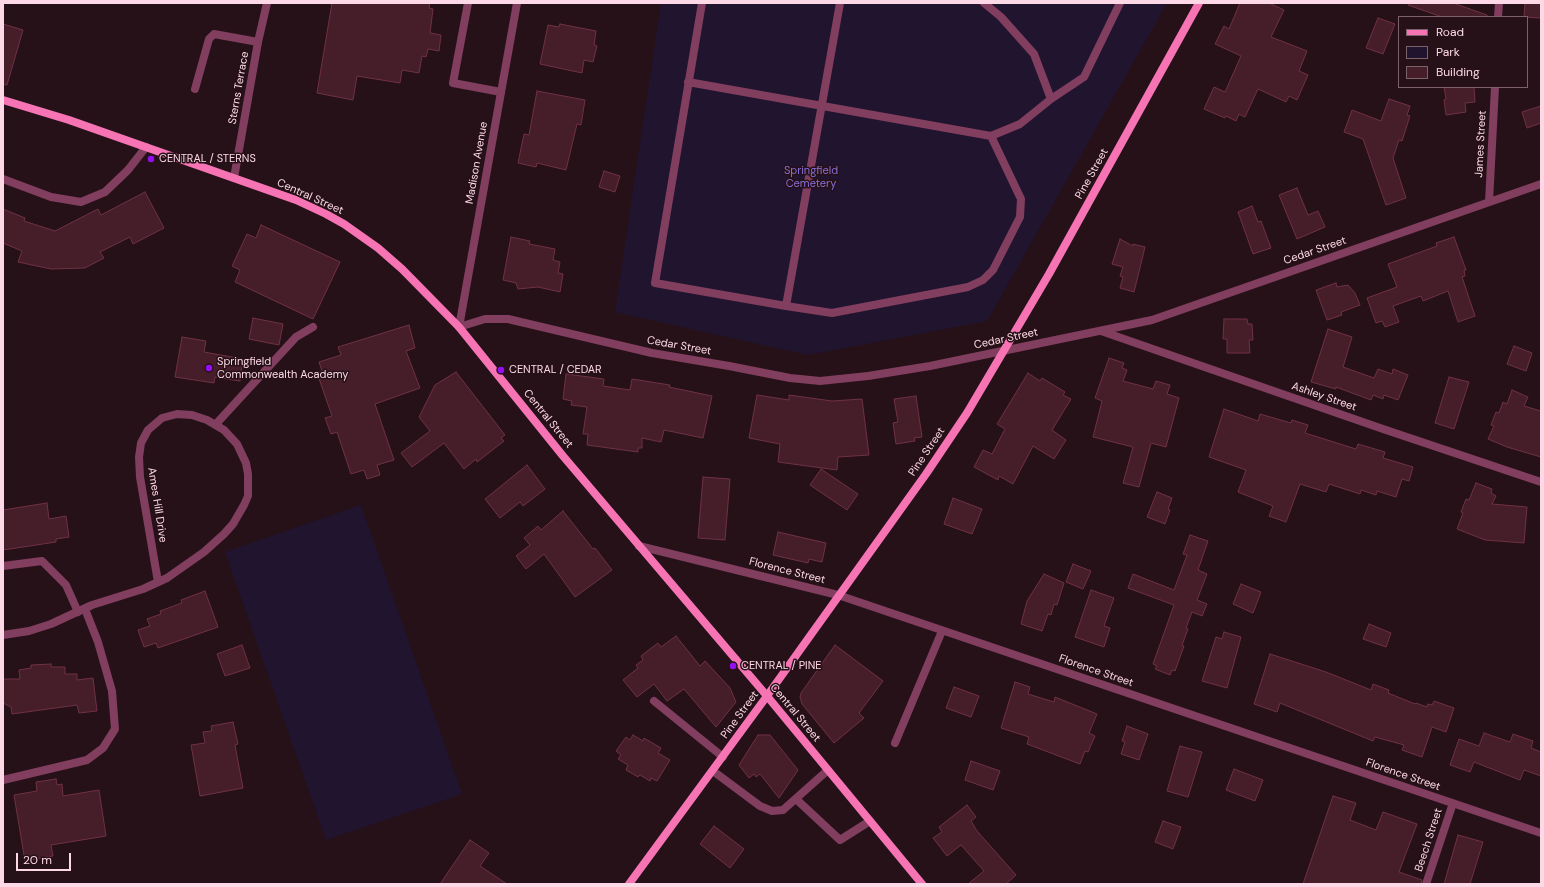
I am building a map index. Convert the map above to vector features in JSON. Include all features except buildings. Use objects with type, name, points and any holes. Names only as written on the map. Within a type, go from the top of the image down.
[{"type":"main road","name":"Pine Street","points":[[630,884],[926,474],[967,413],[1079,221],[1199,3]]},
{"type":"main road","name":"Central Street","points":[[3,100],[69,120],[296,200],[344,224],[378,248],[402,269],[458,327],[563,456],[767,696],[922,884]]},
{"type":"street","name":"Sterns Terrace","points":[[234,178],[258,42],[267,3]]},
{"type":"street","points":[[468,3],[453,83],[501,92]]},
{"type":"street","name":"Madison Avenue","points":[[458,327],[517,3]]},
{"type":"street","points":[[702,3],[655,283],[832,313],[968,287],[983,280],[993,270],[1020,217],[1021,198],[991,136]]},
{"type":"street","points":[[786,306],[840,3]]},
{"type":"street","points":[[984,3],[1001,17],[1034,54],[1051,99]]},
{"type":"street","points":[[688,82],[991,136],[1020,124],[1051,99],[1084,77],[1120,3]]},
{"type":"street","points":[[1498,16],[1499,3]]},
{"type":"street","points":[[195,89],[209,39],[214,34],[258,42]]},
{"type":"street","name":"James Street","points":[[1489,202],[1495,88]]},
{"type":"street","points":[[3,179],[51,198],[81,202],[105,192],[128,170],[146,147]]},
{"type":"street","name":"Cedar Street","points":[[458,327],[485,319],[508,319],[652,353],[790,378],[820,381],[874,375],[930,366],[1152,320],[1541,184]]},
{"type":"street","points":[[216,424],[296,337],[313,327]]},
{"type":"street","name":"Ashley Street","points":[[1100,331],[1541,482]]},
{"type":"street","name":"Ames Hill Drive","points":[[3,635],[29,631],[51,624],[81,610],[143,589],[167,578],[192,562],[224,534],[239,515],[248,496],[248,474],[243,454],[231,436],[216,424],[192,415],[184,414],[162,418],[152,425],[145,434],[141,443],[139,456],[140,477],[158,582]]},
{"type":"street","name":"Florence Street","points":[[639,546],[838,595],[1541,833]]},
{"type":"street","points":[[3,566],[42,561],[66,584],[98,642],[112,692],[115,729],[103,748],[88,760],[3,780]]},
{"type":"street","points":[[896,743],[942,631]]},
{"type":"street","points":[[654,701],[722,757]]},
{"type":"street","points":[[712,770],[760,806],[772,811],[784,810],[828,770]]},
{"type":"street","points":[[796,799],[840,840],[870,821]]},
{"type":"street","name":"Beech Street","points":[[1426,884],[1453,803]]},
{"type":"green space","name":"Springfield Cemetery","points":[[661,3],[1167,3],[987,321],[808,355],[615,312]]},
{"type":"green space","points":[[361,505],[462,794],[326,840],[225,552]]},
{"type":"place","name":"CENTRAL / STERNS","points":[[151,159]]},
{"type":"place","name":"Springfield Commonwealth Academy","points":[[209,368]]},
{"type":"place","name":"CENTRAL / CEDAR","points":[[501,370]]},
{"type":"place","name":"CENTRAL / PINE","points":[[733,666]]}]
